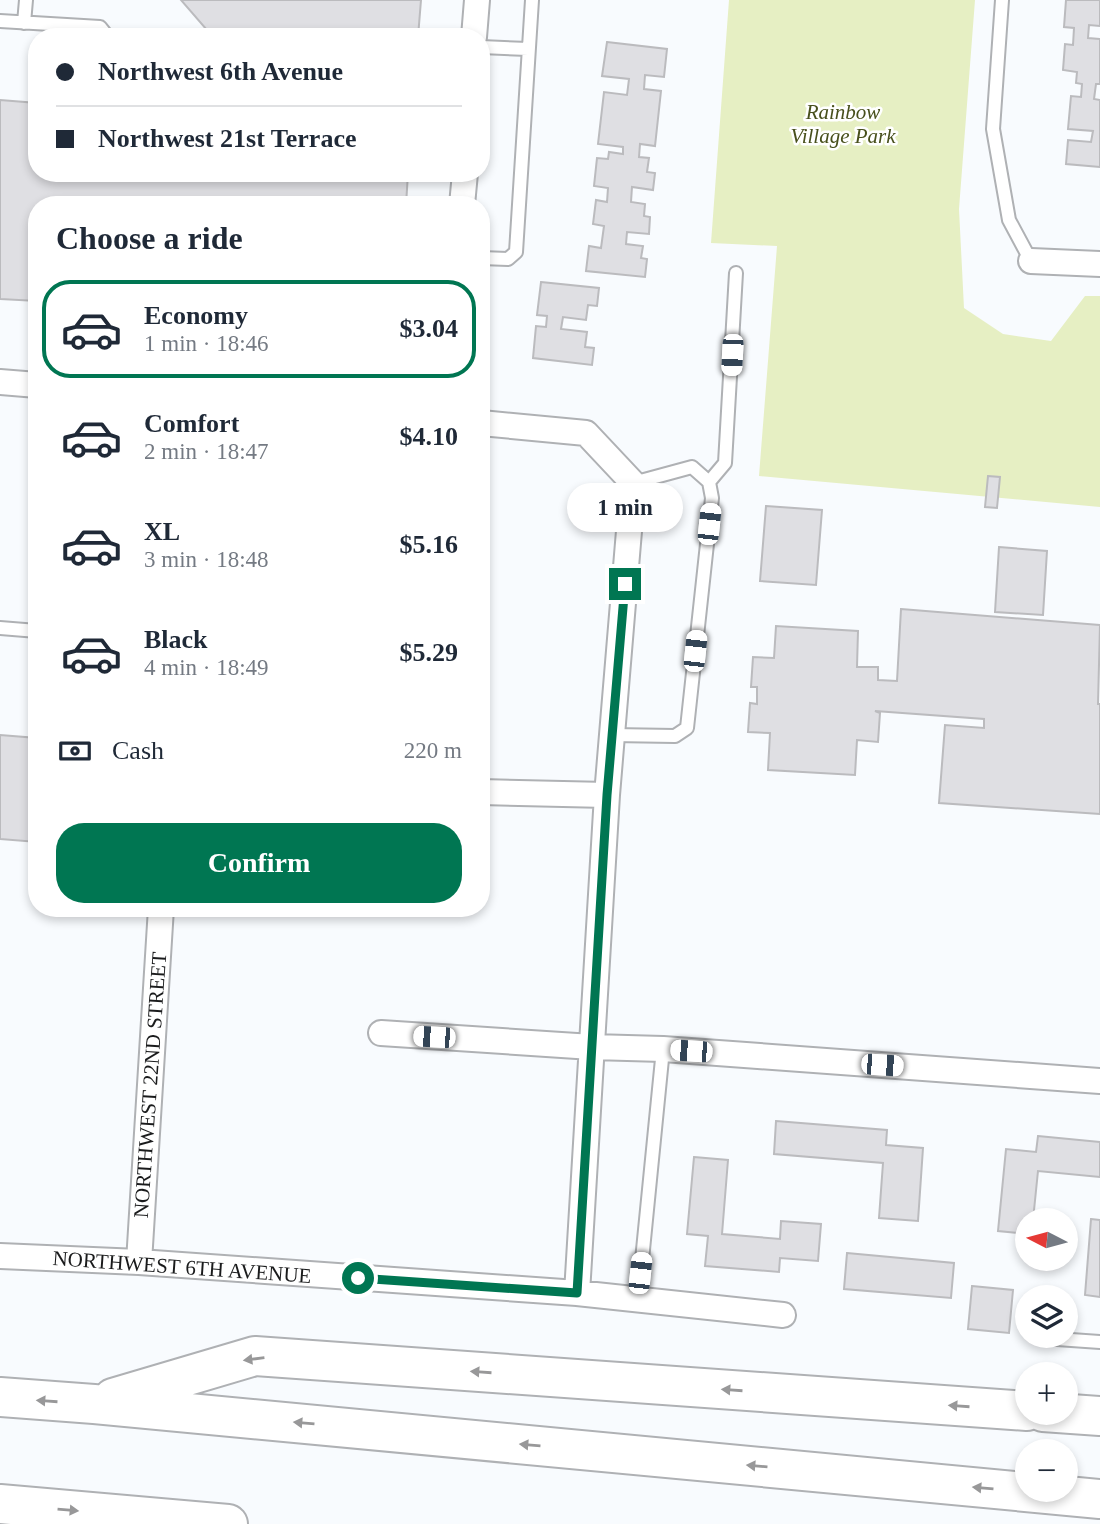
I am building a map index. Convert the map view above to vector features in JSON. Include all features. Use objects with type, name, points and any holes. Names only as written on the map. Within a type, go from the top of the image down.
[{"type":"highway","points":[[94,1404],[255,1356],[1015,1410]]},
{"type":"highway","points":[[0,1397],[1100,1499]]},
{"type":"highway","points":[[1078,1414],[1100,1416]]},
{"type":"highway","points":[[0,1504],[228,1524]]},
{"type":"street","points":[[475,28],[477,0]]},
{"type":"street","points":[[1031,261],[1100,264]]},
{"type":"street","points":[[0,382],[28,384]]},
{"type":"street","points":[[490,424],[586,433],[634,483],[607,795],[577,1293]]},
{"type":"street","points":[[490,792],[607,795]]},
{"type":"street","name":"NORTHWEST 22ND STREET","points":[[139,1262],[160,917]]},
{"type":"street","points":[[381,1033],[663,1049],[1100,1081]]},
{"type":"street","name":"NORTHWEST 6TH AVENUE","points":[[0,1256],[139,1262],[577,1293],[783,1315]]},
{"type":"lane","points":[[24,23],[26,0]]},
{"type":"lane","points":[[490,258],[508,259],[516,252],[531,0]]},
{"type":"lane","points":[[1002,0],[993,129],[1009,220],[1031,261]]},
{"type":"lane","points":[[0,21],[101,28]]},
{"type":"lane","points":[[490,47],[528,49]]},
{"type":"lane","points":[[709,482],[725,463],[736,273]]},
{"type":"lane","points":[[612,735],[674,736],[687,728],[712,498],[709,482],[692,467],[634,483]]},
{"type":"lane","points":[[0,628],[28,630]]},
{"type":"lane","points":[[638,1300],[663,1049]]},
{"type":"lane","points":[[1078,1340],[1100,1342]]},
{"type":"green space","name":"Rainbow Village Park","points":[[729,0],[975,0],[959,209],[964,308],[1003,334],[1051,341],[1085,296],[1100,296],[1100,507],[759,476],[777,246],[711,243]]},
{"type":"building","points":[[181,0],[421,0],[419,28],[205,28]]},
{"type":"building","points":[[1066,0],[1100,0],[1100,26],[1089,25],[1088,38],[1100,39],[1100,84],[1096,84],[1094,99],[1100,100],[1100,167],[1066,164],[1068,140],[1091,142],[1093,131],[1068,129],[1071,96],[1081,97],[1082,84],[1076,83],[1077,72],[1063,70],[1065,44],[1073,45],[1074,28],[1064,27]]},
{"type":"building","points":[[607,42],[667,49],[664,77],[645,75],[644,89],[661,91],[655,146],[640,144],[639,157],[649,158],[647,172],[655,173],[653,190],[632,187],[631,202],[645,204],[644,216],[650,217],[649,234],[627,232],[626,244],[643,246],[641,258],[647,259],[645,277],[586,271],[589,246],[601,248],[604,226],[593,224],[596,200],[607,202],[608,188],[594,186],[597,158],[608,159],[609,152],[623,154],[623,147],[598,144],[604,92],[627,95],[629,79],[602,76]]},
{"type":"building","points":[[0,100],[28,102],[28,182],[407,182],[407,196],[28,196],[28,301],[0,299]]},
{"type":"building","points":[[541,282],[599,288],[597,306],[588,305],[586,320],[563,317],[561,329],[587,332],[585,347],[594,348],[592,365],[533,358],[536,326],[546,327],[547,316],[537,315]]},
{"type":"building","points":[[988,476],[1000,477],[997,508],[985,507]]},
{"type":"building","points":[[766,506],[822,510],[816,585],[760,581]]},
{"type":"building","points":[[999,547],[1047,551],[1043,615],[995,612]]},
{"type":"building","points":[[901,609],[1100,625],[1100,814],[939,803],[945,725],[984,728],[984,719],[875,711],[880,713],[878,742],[857,740],[855,775],[768,770],[770,733],[748,732],[750,703],[757,704],[757,687],[751,687],[753,657],[774,658],[776,626],[858,631],[857,667],[878,667],[878,680],[897,681]]},
{"type":"building","points":[[0,735],[28,737],[28,841],[0,839]]},
{"type":"building","points":[[776,1121],[887,1130],[886,1145],[923,1148],[918,1221],[879,1218],[883,1163],[774,1154]]},
{"type":"building","points":[[1038,1136],[1100,1142],[1100,1177],[1038,1171],[1034,1208],[1015,1208],[1015,1233],[998,1231],[1006,1149],[1036,1152]]},
{"type":"building","points":[[694,1157],[728,1160],[722,1234],[780,1239],[781,1221],[821,1224],[818,1261],[780,1258],[779,1272],[705,1266],[708,1236],[687,1234]]},
{"type":"building","points":[[1091,1219],[1100,1220],[1100,1297],[1085,1295]]},
{"type":"building","points":[[847,1253],[954,1263],[951,1298],[844,1289]]},
{"type":"building","points":[[972,1286],[1013,1290],[1009,1333],[968,1329]]},
{"type":"route","points":[[358,1278],[577,1293],[607,795],[625,584]]}]
